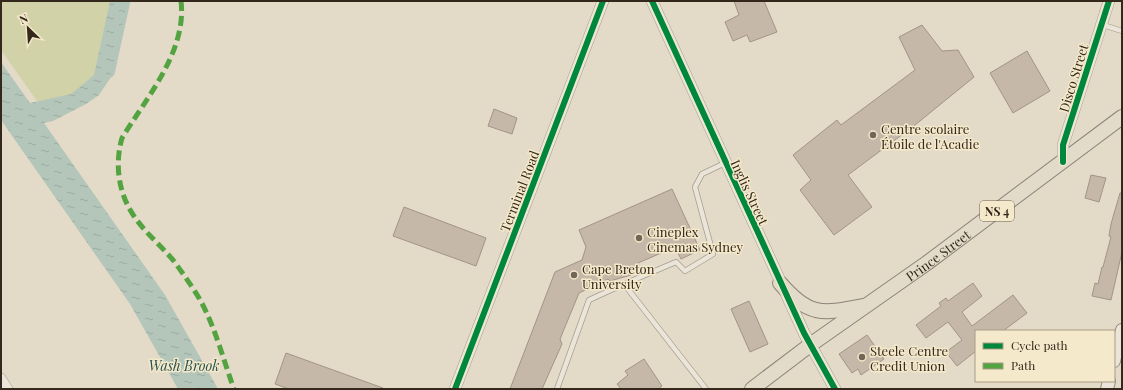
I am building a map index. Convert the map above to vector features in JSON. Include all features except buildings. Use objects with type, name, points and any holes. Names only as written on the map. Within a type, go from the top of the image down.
[{"type":"main road","name":"Prince Street","points":[[752,389],[810,345],[871,304],[1122,117]]},
{"type":"main road","points":[[780,283],[796,301],[821,312],[834,312],[871,304]]},
{"type":"main road","points":[[1115,357],[1122,330]]},
{"type":"street","name":"Terminal Road","points":[[455,389],[603,1]]},
{"type":"street","name":"Inglis Street","points":[[652,1],[780,283],[810,345],[835,389]]},
{"type":"street","name":"Disco Street","points":[[1063,162],[1063,145],[1108,1]]},
{"type":"street","points":[[1,378],[8,389]]},
{"type":"lane","points":[[1101,24],[1122,31]]},
{"type":"lane","points":[[557,389],[589,300],[676,262],[685,271],[713,254],[695,187],[702,174],[725,163]]},
{"type":"lane","points":[[624,284],[706,389]]},
{"type":"path","points":[[26,1],[37,1]]},
{"type":"green space","points":[[1,1],[129,1],[109,70],[77,96],[39,104],[1,50]]},
{"type":"water","name":"Wash Brook","points":[[110,1],[129,1],[113,74],[99,95],[86,104],[53,121],[44,123],[165,295],[218,389],[178,389],[130,304],[1,120],[1,62],[30,103],[71,94],[94,75]]},
{"type":"waterway","points":[[111,76],[113,74],[129,1]]},
{"type":"marked path","points":[[181,1],[181,20],[178,38],[172,56],[153,90],[122,138],[118,159],[118,170],[122,191],[130,210],[145,230],[173,260],[205,309],[234,389]]},
{"type":"cycle path","points":[[455,389],[603,1]]},
{"type":"cycle path","points":[[652,1],[804,333],[835,389]]},
{"type":"cycle path","points":[[1063,162],[1063,145],[1109,1]]},
{"type":"place","name":"Centre scolaire Étoile de l'Acadie","points":[[873,135]]},
{"type":"place","name":"Cineplex Cinemas Sydney","points":[[639,238]]},
{"type":"place","name":"Cape Breton University","points":[[574,275]]},
{"type":"place","name":"Steele Centre Credit Union","points":[[862,357]]}]
